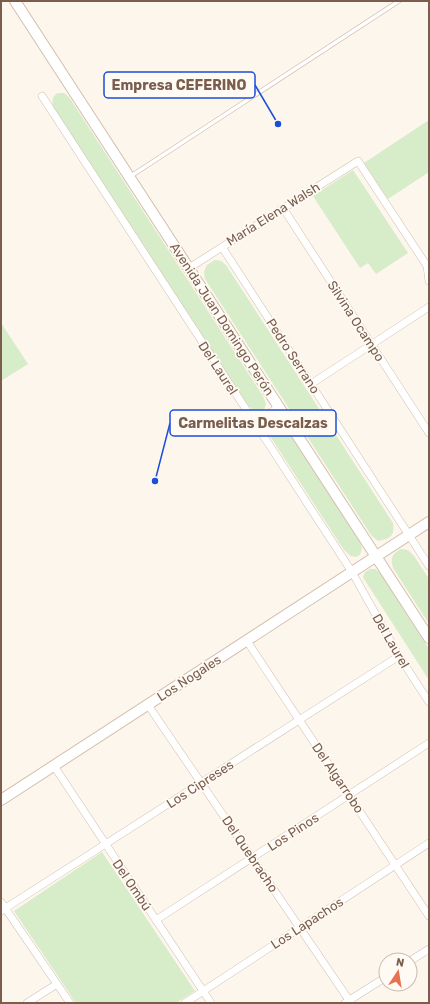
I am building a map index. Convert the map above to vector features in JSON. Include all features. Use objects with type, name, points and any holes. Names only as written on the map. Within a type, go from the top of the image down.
[{"type":"street","name":"Avenida Juan Domingo Perón","points":[[15,1],[429,638]]},
{"type":"street","name":"Del Laurel","points":[[42,96],[352,572],[399,656],[429,702]]},
{"type":"street","name":"María Elena Walsh","points":[[189,268],[358,161],[428,267]]},
{"type":"street","name":"Silvina Ocampo","points":[[283,208],[429,433]]},
{"type":"street","name":"Pedro Serrano","points":[[222,247],[429,566]]},
{"type":"street","points":[[428,267],[429,281]]},
{"type":"street","points":[[311,384],[429,307]]},
{"type":"street","points":[[254,423],[279,407]]},
{"type":"street","name":"Los Nogales","points":[[1,800],[429,522]]},
{"type":"street","name":"Del Algarrobo","points":[[247,640],[429,916]]},
{"type":"street","name":"Los Cipreses","points":[[3,910],[399,656]]},
{"type":"street","name":"Del Quebracho","points":[[148,705],[300,927],[348,1002]]},
{"type":"street","name":"Los Pinos","points":[[156,920],[429,742]]},
{"type":"street","name":"Del Ombú","points":[[54,766],[211,1003]]},
{"type":"street","name":"Los Lapachos","points":[[185,1003],[429,843]]},
{"type":"street","points":[[1,902],[3,910],[70,1003]]},
{"type":"street","points":[[418,956],[429,949]]},
{"type":"street","points":[[348,1002],[378,981]]},
{"type":"street","points":[[27,1003],[57,984]]},
{"type":"lane","points":[[130,177],[399,1]]},
{"type":"green space","points":[[58,93],[64,93],[69,97],[263,396],[266,404],[264,410],[255,412],[248,405],[53,107],[53,98]]},
{"type":"green space","points":[[429,120],[429,172],[388,199],[364,163]]},
{"type":"green space","points":[[353,170],[408,253],[376,274],[368,263],[360,268],[313,196]]},
{"type":"green space","points":[[215,260],[221,261],[226,265],[393,523],[393,531],[389,538],[378,541],[371,535],[205,279],[204,272],[207,265]]},
{"type":"green space","points":[[1,323],[28,364],[1,381]]},
{"type":"green space","points":[[272,419],[278,419],[283,424],[359,540],[362,548],[360,555],[356,557],[351,556],[344,550],[268,433],[267,425]]},
{"type":"green space","points":[[401,549],[408,550],[414,556],[429,579],[429,624],[393,568],[392,557]]},
{"type":"green space","points":[[370,569],[375,569],[380,573],[429,649],[429,680],[363,577],[365,572]]},
{"type":"green space","points":[[102,852],[195,991],[176,1003],[76,1003],[14,911]]},
{"type":"place","name":"Empresa CEFERINO","points":[[278,124]]},
{"type":"place","name":"Carmelitas Descalzas","points":[[155,481]]}]
